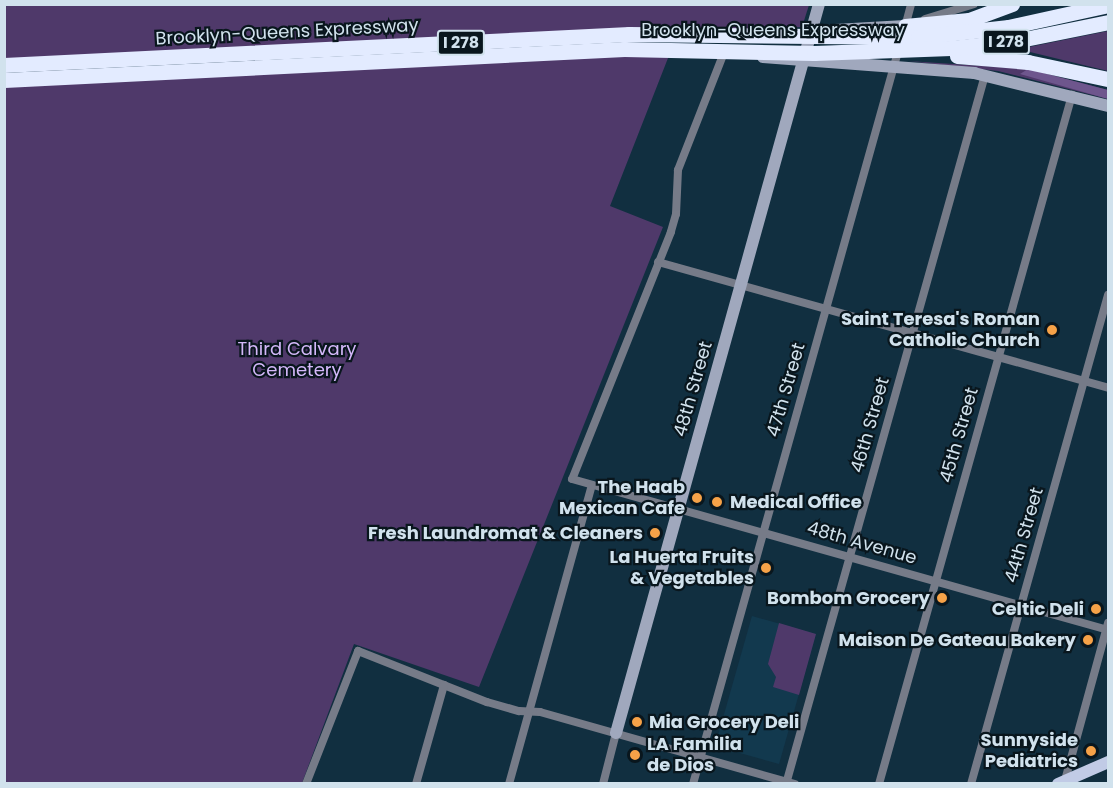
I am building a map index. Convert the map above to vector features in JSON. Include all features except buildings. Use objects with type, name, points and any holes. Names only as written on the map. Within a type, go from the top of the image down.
[{"type":"highway","points":[[905,26],[969,20],[1012,4]]},
{"type":"highway","name":"Brooklyn-Queens Expressway","points":[[4,65],[647,34],[918,47],[1108,5]]},
{"type":"highway","name":"Brooklyn-Queens Expressway","points":[[4,80],[633,49],[840,53],[999,44],[1108,22]]},
{"type":"highway","points":[[918,47],[1012,59],[1104,79]]},
{"type":"main road","name":"48th Street","points":[[616,734],[819,4]]},
{"type":"main road","points":[[4,74],[670,41],[812,30],[905,26]]},
{"type":"main road","name":"Brooklyn-Queens Expressway","points":[[670,41],[803,63],[893,67],[984,75],[1072,95],[1108,106]]},
{"type":"main road","points":[[1062,783],[1108,762]]},
{"type":"street","name":"47th Street","points":[[693,783],[911,4]]},
{"type":"street","points":[[905,26],[974,4]]},
{"type":"street","points":[[725,50],[678,170],[675,219],[658,262],[1108,388]]},
{"type":"street","name":"46th Street","points":[[789,783],[984,75]]},
{"type":"street","name":"45th Street","points":[[879,783],[1072,95]]},
{"type":"street","name":"48th Avenue","points":[[658,262],[572,479],[1021,605],[1108,627]]},
{"type":"street","name":"44th Street","points":[[971,783],[1108,295]]},
{"type":"street","points":[[509,783],[592,485]]},
{"type":"street","points":[[1062,783],[1108,627]]},
{"type":"street","points":[[306,783],[358,651],[487,702],[616,734],[789,783]]},
{"type":"street","points":[[416,783],[444,685]]},
{"type":"street","name":"48th Street","points":[[603,783],[616,734]]},
{"type":"shaded area","points":[[1028,69],[1108,90],[1108,99],[1020,74]]},
{"type":"shaded area","points":[[752,616],[816,634],[779,764],[715,746]]},
{"type":"green space","points":[[5,5],[809,5],[802,27],[5,62]]},
{"type":"green space","points":[[1108,31],[1108,71],[1030,52],[1029,47]]},
{"type":"green space","name":"Third Calvary Cemetery","points":[[670,53],[610,206],[663,227],[479,687],[354,644],[302,783],[5,783],[4,86]]},
{"type":"green space","points":[[908,61],[1028,69],[1108,90],[1108,99],[998,71]]},
{"type":"green space","points":[[779,623],[816,634],[799,695],[773,687],[776,677],[768,664]]},
{"type":"place","name":"Saint Teresa's Roman Catholic Church","points":[[1052,330]]},
{"type":"place","name":"The Haab Mexican Cafe","points":[[697,498]]},
{"type":"place","name":"Medical Office","points":[[717,502]]},
{"type":"place","name":"Fresh Laundromat & Cleaners","points":[[655,533]]},
{"type":"place","name":"La Huerta Fruits & Vegetables","points":[[766,568]]},
{"type":"place","name":"Bombom Grocery","points":[[942,598]]},
{"type":"place","name":"Celtic Deli","points":[[1096,609]]},
{"type":"place","name":"Maison De Gateau Bakery","points":[[1088,640]]},
{"type":"place","name":"Mia Grocery Deli","points":[[637,722]]},
{"type":"place","name":"Sunnyside Pediatrics","points":[[1091,751]]},
{"type":"place","name":"LA Familia de Dios","points":[[635,755]]}]
